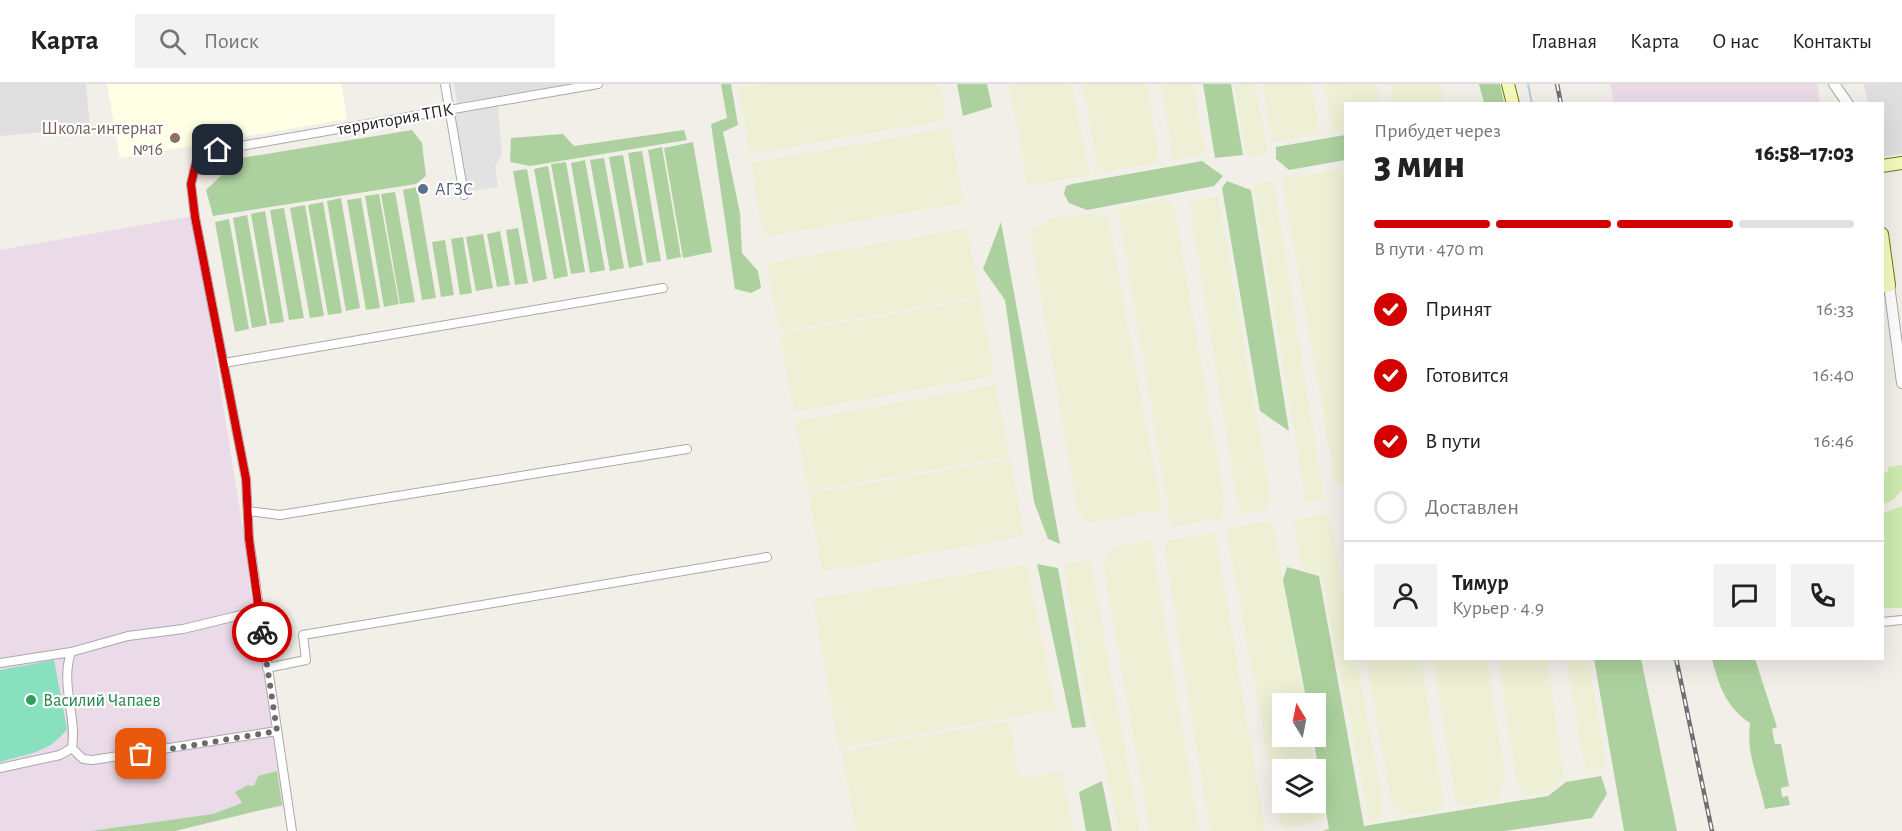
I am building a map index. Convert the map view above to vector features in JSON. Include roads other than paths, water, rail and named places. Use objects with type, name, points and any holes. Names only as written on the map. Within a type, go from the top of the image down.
[{"type":"main road","points":[[1508,84],[1512,102]]},
{"type":"main road","points":[[1884,166],[1902,163]]},
{"type":"main road","points":[[1884,260],[1886,286]]},
{"type":"street","points":[[445,84],[464,195]]},
{"type":"street","name":"территория ТПК","points":[[224,363],[195,217],[191,184],[196,163],[218,150],[598,84]]},
{"type":"street","points":[[1834,84],[1847,102]]},
{"type":"street","points":[[1886,286],[1900,352],[1902,383]]},
{"type":"street","points":[[292,831],[258,611],[249,539],[244,463],[224,363],[663,288]]},
{"type":"street","points":[[248,512],[280,515],[687,449]]},
{"type":"street","points":[[267,668],[306,660],[303,635],[767,557]]},
{"type":"street","points":[[0,663],[71,652],[128,636],[183,629],[258,611]]},
{"type":"street","points":[[1884,622],[1902,621]]},
{"type":"street","points":[[71,652],[66,678],[72,748],[83,759],[93,760],[277,731]]},
{"type":"street","points":[[0,768],[60,755],[72,748]]},
{"type":"waterway","points":[[1528,84],[1532,102]]},
{"type":"railway","points":[[1557,84],[1561,102]]},
{"type":"railway","points":[[1676,660],[1712,831]]},
{"type":"place","name":"Школа-интернат №16","points":[[175,138]]},
{"type":"place","name":"АГЗС","points":[[423,189]]},
{"type":"place","name":"Василий Чапаев","points":[[31,700]]}]
